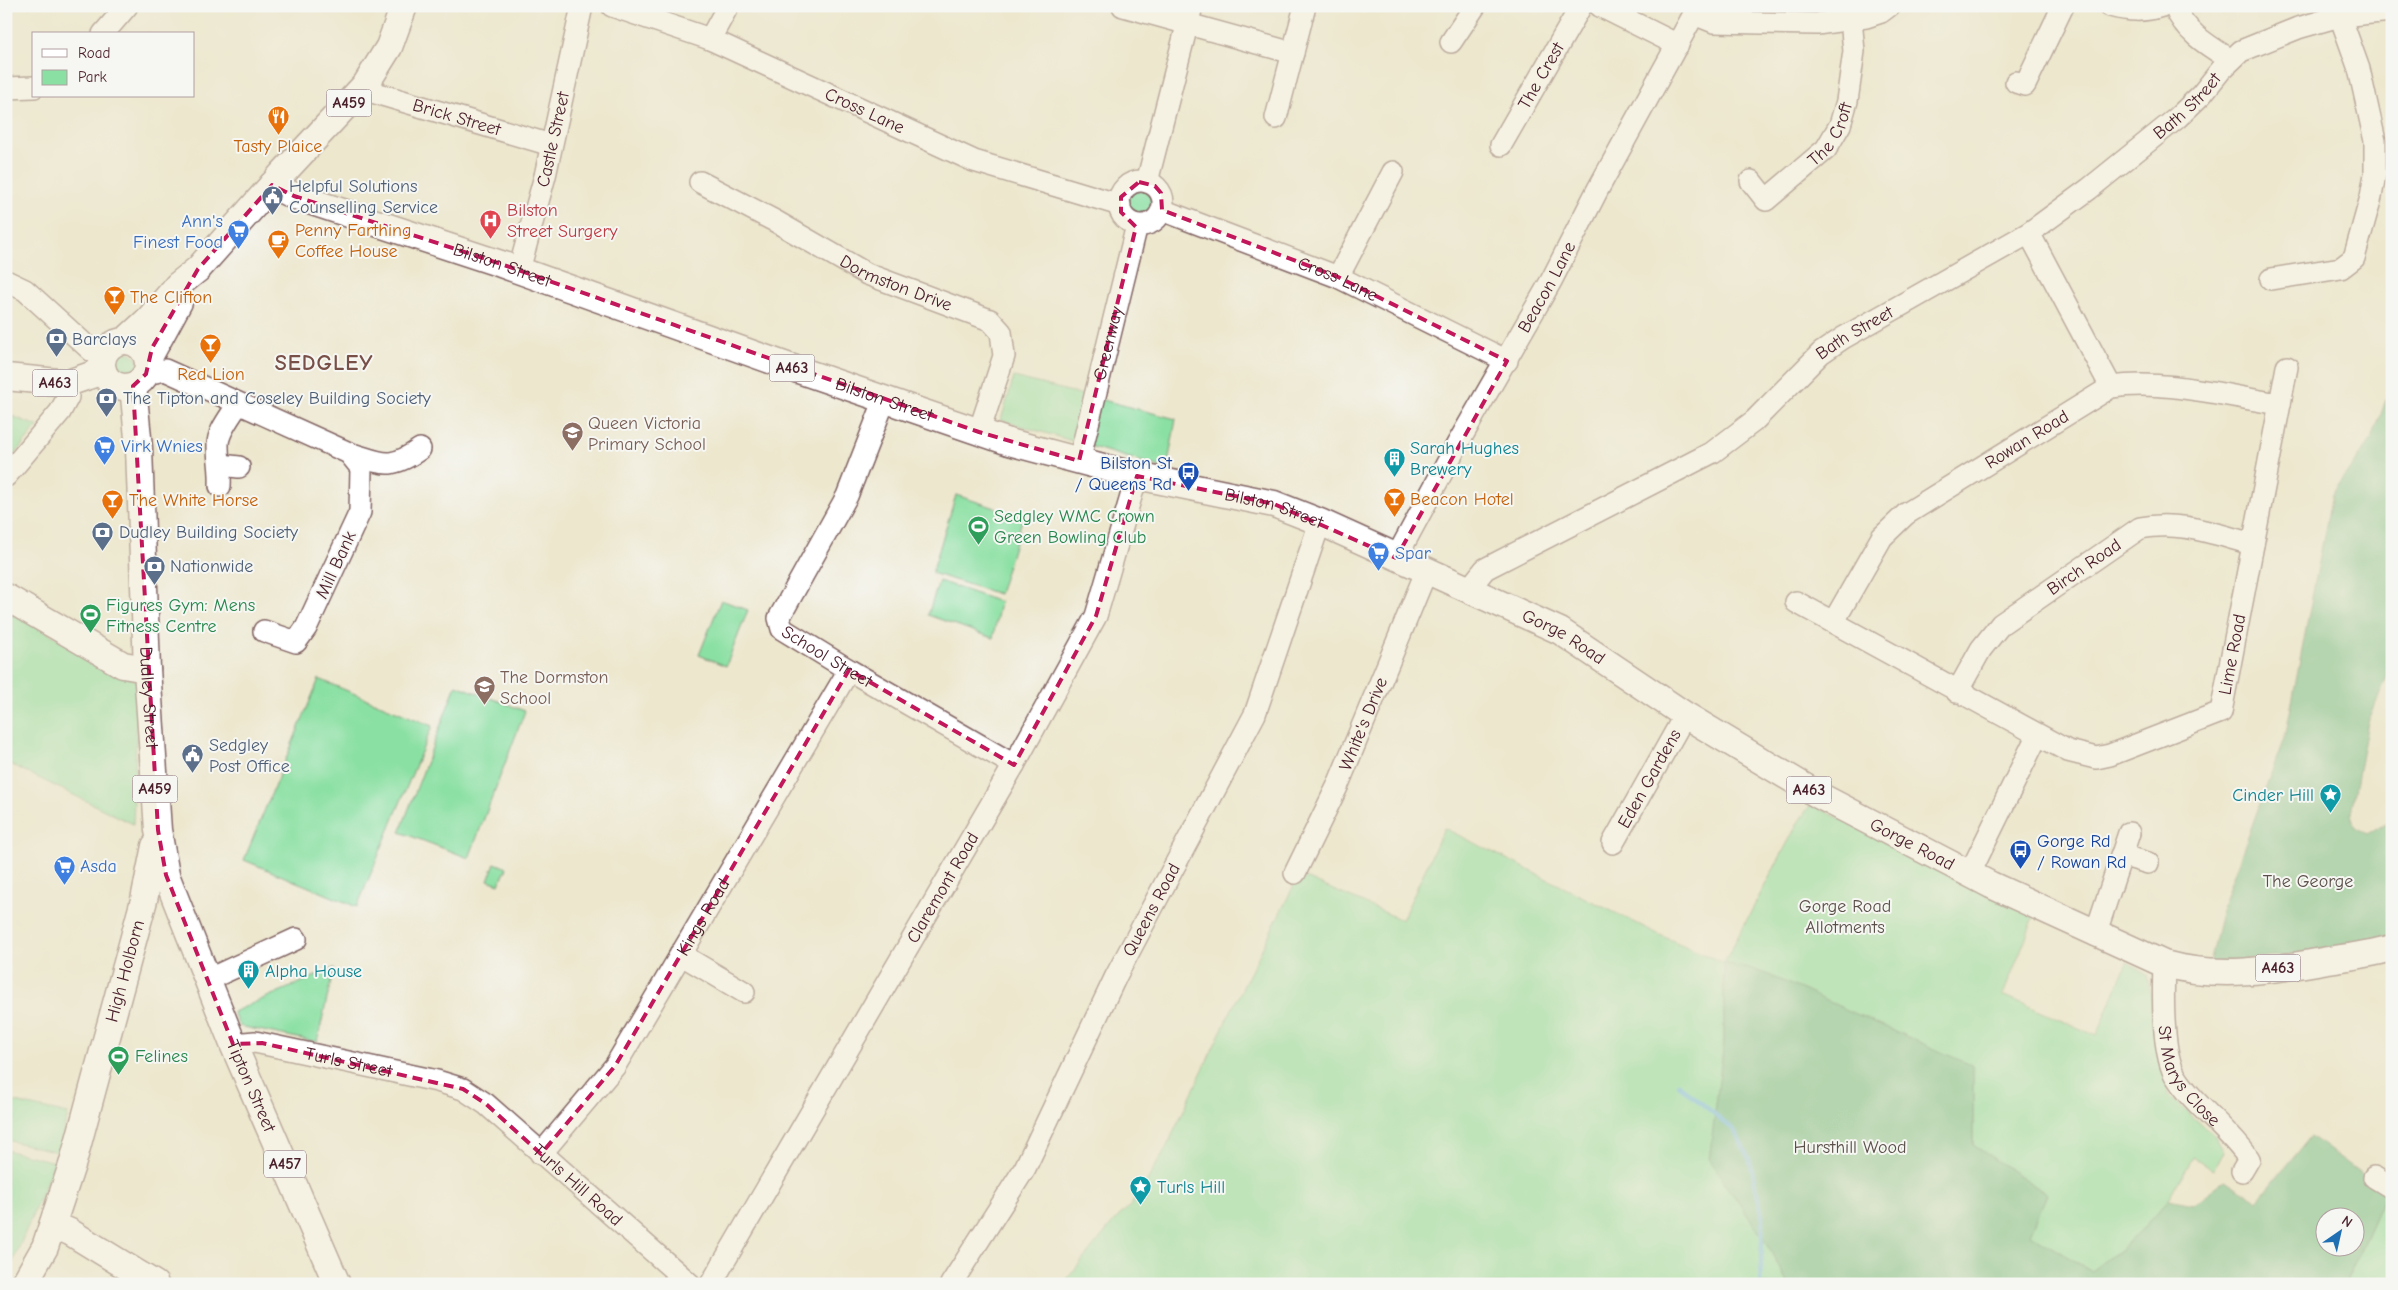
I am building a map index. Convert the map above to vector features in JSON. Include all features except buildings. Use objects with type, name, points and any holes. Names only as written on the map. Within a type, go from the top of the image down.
[{"type":"main road","name":"A459","points":[[103,363],[113,345],[125,341],[149,319],[178,285],[198,269],[272,185],[362,89],[389,47],[401,7]]},
{"type":"main road","name":"Bilston Street","points":[[272,185],[294,196],[519,270],[979,432],[1137,476],[1274,504],[1320,522],[1469,590]]},
{"type":"main road","name":"A459","points":[[142,373],[198,269]]},
{"type":"main road","points":[[103,363],[105,376],[116,385],[142,373],[142,348],[135,343],[125,341]]},
{"type":"main road","name":"A463","points":[[6,377],[68,383],[103,363]]},
{"type":"main road","name":"Dudley Street","points":[[142,373],[139,448],[147,670],[158,830]]},
{"type":"main road","name":"Gorge Road","points":[[1469,590],[1560,632],[1685,715],[1820,796],[1969,875],[2164,964],[2182,969],[2221,973],[2288,967],[2392,948]]},
{"type":"main road","points":[[6,597],[123,665],[147,670]]},
{"type":"main road","name":"High Holborn","points":[[54,1225],[144,900],[158,830]]},
{"type":"main road","name":"Tipton Street","points":[[158,830],[166,875],[190,940],[337,1284]]},
{"type":"main road","name":"Tipton Street","points":[[144,900],[157,905],[172,918],[190,940]]},
{"type":"main road","name":"A459","points":[[24,1284],[45,1247],[54,1225]]},
{"type":"main road","points":[[54,1225],[70,1232],[155,1284]]},
{"type":"street","points":[[104,32],[127,6]]},
{"type":"street","name":"Castle Street","points":[[519,270],[551,145],[582,6]]},
{"type":"street","name":"Cross Lane","points":[[612,6],[710,39],[974,161],[1120,205]]},
{"type":"street","points":[[710,39],[728,6]]},
{"type":"street","points":[[1123,6],[1190,15],[1293,53]]},
{"type":"street","points":[[1276,118],[1305,6]]},
{"type":"street","points":[[1451,42],[1475,6]]},
{"type":"street","name":"The Crest","points":[[1501,145],[1581,6]]},
{"type":"street","points":[[1600,6],[1678,45]]},
{"type":"street","points":[[1851,20],[1881,12],[1888,6]]},
{"type":"street","points":[[2016,82],[2025,85],[2063,6]]},
{"type":"street","points":[[2110,6],[2132,12],[2162,6]]},
{"type":"street","points":[[2174,6],[2179,19],[2197,40],[2231,60]]},
{"type":"street","name":"Bath Street","points":[[1469,590],[1485,569],[1713,452],[1754,421],[1821,353],[1843,338],[2029,233],[2089,189],[2177,118],[2241,51],[2298,28],[2340,16],[2392,11]]},
{"type":"street","name":"Beacon Lane","points":[[1396,558],[1458,443],[1507,361],[1694,14],[1714,22],[1817,24],[1851,20]]},
{"type":"street","points":[[1147,182],[1190,15]]},
{"type":"street","points":[[2279,272],[2341,268],[2362,260],[2375,174],[2375,141],[2359,69],[2340,16]]},
{"type":"street","name":"The Croft","points":[[1751,180],[1766,200],[1826,150],[1840,125],[1847,101],[1854,51],[1851,20]]},
{"type":"street","points":[[6,88],[32,88]]},
{"type":"street","name":"Brick Street","points":[[362,89],[551,145]]},
{"type":"street","points":[[1338,277],[1393,172]]},
{"type":"street","name":"Dormston Drive","points":[[700,182],[867,274],[990,320],[1001,332],[1004,356],[979,432]]},
{"type":"street","points":[[1139,182],[1147,182],[1155,186],[1161,193],[1163,202],[1162,210],[1152,222],[1137,225],[1125,218],[1120,205],[1125,190],[1139,182]]},
{"type":"street","name":"Cross Lane","points":[[1162,210],[1338,277],[1507,361]]},
{"type":"street","name":"Greenway","points":[[1079,461],[1137,225]]},
{"type":"street","points":[[2029,233],[2111,387],[2134,384],[2158,386],[2280,404]]},
{"type":"street","points":[[6,281],[25,290],[103,363]]},
{"type":"street","name":"Lime Road","points":[[2037,736],[2068,751],[2096,758],[2110,755],[2221,712],[2287,367]]},
{"type":"street","points":[[142,373],[165,370],[349,453],[387,464],[403,460],[420,449]]},
{"type":"street","points":[[6,476],[60,412],[68,398],[68,383]]},
{"type":"street","name":"Rowan Road","points":[[1834,621],[1882,537],[1906,514],[2111,387]]},
{"type":"street","name":"School Street","points":[[885,399],[869,445],[846,496],[779,618],[782,629],[1014,765]]},
{"type":"street","points":[[227,472],[217,445],[222,430],[238,404]]},
{"type":"street","name":"Mill Bank","points":[[264,632],[296,642],[306,628],[360,512],[360,468],[349,453]]},
{"type":"street","name":"Claremont Road","points":[[711,1284],[1014,765],[1096,616],[1137,476]]},
{"type":"street","name":"Queens Road","points":[[951,1284],[1026,1168],[1116,976],[1255,714],[1320,522]]},
{"type":"street","name":"Birch Road","points":[[1958,692],[1981,649],[2001,624],[2140,528],[2160,524],[2182,526],[2253,544]]},
{"type":"street","name":"White's Drive","points":[[1295,873],[1337,787],[1426,572]]},
{"type":"street","points":[[1796,602],[1834,621],[2037,736],[1969,875]]},
{"type":"street","name":"Kings Road","points":[[541,1154],[615,1066],[849,670]]},
{"type":"street","name":"Eden Gardens","points":[[1613,843],[1685,715]]},
{"type":"street","points":[[2095,934],[2129,833]]},
{"type":"street","points":[[2122,854],[2148,863]]},
{"type":"street","points":[[207,980],[296,939]]},
{"type":"street","points":[[680,954],[744,992]]},
{"type":"street","name":"St Marys Close","points":[[2164,964],[2163,1006],[2167,1044],[2175,1074],[2196,1101],[2242,1149],[2249,1160],[2242,1170]]},
{"type":"street","name":"Turls Street","points":[[233,1044],[262,1043],[437,1080],[463,1089]]},
{"type":"street","name":"Turls Hill Road","points":[[463,1089],[486,1104],[690,1284]]},
{"type":"highlighted area","points":[[1139,182],[1155,186],[1161,193],[1162,210],[1338,277],[1507,361],[1396,558],[1274,504],[1137,476],[1096,616],[1014,765],[849,670],[615,1066],[541,1154],[486,1104],[463,1089],[262,1043],[233,1044],[166,875],[158,830],[133,386],[146,374],[152,348],[198,269],[272,185],[294,196],[501,264],[979,432],[1079,461],[1136,227],[1121,212],[1121,197]]},
{"type":"green space","points":[[1140,191],[1150,195],[1154,205],[1150,215],[1140,219],[1130,215],[1126,205],[1130,195]]},
{"type":"green space","points":[[125,352],[135,356],[139,366],[135,376],[125,380],[115,376],[111,366],[115,356]]},
{"type":"green space","points":[[1014,377],[1176,419],[1167,469],[1001,420]]},
{"type":"green space","name":"The George","points":[[2392,383],[2392,676],[2388,675],[2368,722],[2351,813],[2354,826],[2367,834],[2390,820],[2392,816],[2392,936],[2340,949],[2209,963],[2223,904],[2286,733],[2332,494],[2372,439]]},
{"type":"green space","points":[[6,414],[38,426],[6,465]]},
{"type":"green space","name":"Sedgley WMC Crown Green Bowling Club","points":[[956,495],[1023,517],[999,594],[932,573]]},
{"type":"green space","points":[[939,581],[1000,602],[993,638],[928,615]]},
{"type":"green space","points":[[721,600],[748,610],[726,666],[699,655]]},
{"type":"green space","points":[[6,610],[138,682],[133,824],[6,762]]},
{"type":"green space","points":[[319,679],[432,726],[357,907],[244,860]]},
{"type":"green space","points":[[456,685],[525,711],[469,858],[400,832]]},
{"type":"green space","name":"Gorge Road Allotments","points":[[1811,804],[2034,917],[2003,995],[2097,1036],[2127,962],[2147,974],[2169,1095],[2214,1136],[2223,1152],[2213,1170],[2193,1157],[2169,1199],[2131,1241],[2091,1271],[2030,1234],[2047,1194],[1973,1145],[1973,1066],[1724,964],[1724,1041],[1768,1245],[1788,1284],[1063,1284],[1116,1219],[1131,1205],[1147,1181],[1167,1146],[1222,1029],[1299,875],[1402,920],[1444,828],[1662,936],[1724,963],[1799,821]]},
{"type":"green space","points":[[495,863],[507,868],[499,884],[488,880]]},
{"type":"green space","name":"Hursthill Wood","points":[[1724,963],[1749,968],[1769,975],[1973,1066],[1973,1145],[2047,1194],[2030,1234],[2091,1271],[2131,1241],[2169,1199],[2193,1204],[2225,1180],[2258,1201],[2311,1136],[2386,1192],[2366,1237],[2366,1208],[2316,1208],[2316,1258],[2357,1258],[2345,1284],[1788,1284],[1768,1245],[1709,1160],[1724,1041]]},
{"type":"green space","points":[[334,968],[317,1042],[239,1026],[233,1012]]},
{"type":"green space","points":[[6,1100],[68,1114],[58,1152],[6,1140]]},
{"type":"green space","points":[[6,1150],[55,1162],[6,1278]]},
{"type":"green space","points":[[2386,1192],[2392,1196],[2392,1284],[2345,1284],[2357,1258],[2366,1258],[2366,1237]]},
{"type":"waterway","points":[[1679,1085],[1734,1130],[1750,1161],[1763,1220],[1760,1284]]},
{"type":"place","name":"Tasty Plaice","points":[[278,135]]},
{"type":"place","name":"Helpful Solutions Counselling Service","points":[[273,215]]},
{"type":"place","name":"Bilston Street Surgery","points":[[491,239]]},
{"type":"place","name":"Ann's Finest Food","points":[[239,250]]},
{"type":"place","name":"Penny Farthing Coffee House","points":[[279,259]]},
{"type":"place","name":"The Clifton","points":[[114,316]]},
{"type":"place","name":"Barclays","points":[[56,358]]},
{"type":"place","name":"Red Lion","points":[[211,363]]},
{"type":"place","name":"The Tipton and Coseley Building Society","points":[[107,417]]},
{"type":"place","name":"Queen Victoria Primary School","points":[[572,452]]},
{"type":"place","name":"Virk Wnies","points":[[105,465]]},
{"type":"place","name":"Sarah Hughes Brewery","points":[[1394,477]]},
{"type":"place","name":"Bilston St / Queens Rd","points":[[1188,492]]},
{"type":"place","name":"Beacon Hotel","points":[[1394,518]]},
{"type":"place","name":"The White Horse","points":[[113,519]]},
{"type":"place","name":"Sedgley WMC Crown Green Bowling Club","points":[[978,545]]},
{"type":"place","name":"Dudley Building Society","points":[[103,551]]},
{"type":"place","name":"Spar","points":[[1379,572]]},
{"type":"place","name":"Nationwide","points":[[154,585]]},
{"type":"place","name":"Figures Gym: Mens Fitness Centre","points":[[90,634]]},
{"type":"place","name":"The Dormston School","points":[[484,706]]},
{"type":"place","name":"Sedgley Post Office","points":[[193,774]]},
{"type":"place","name":"Cinder Hill","points":[[2330,814]]},
{"type":"place","name":"Gorge Rd / Rowan Rd","points":[[2021,870]]},
{"type":"place","name":"Asda","points":[[64,885]]},
{"type":"place","name":"Alpha House","points":[[249,990]]},
{"type":"place","name":"Felines","points":[[119,1075]]},
{"type":"place","name":"Turls Hill","points":[[1141,1206]]},
{"type":"district","name":"SEDGLEY","points":[[324,363]]}]
